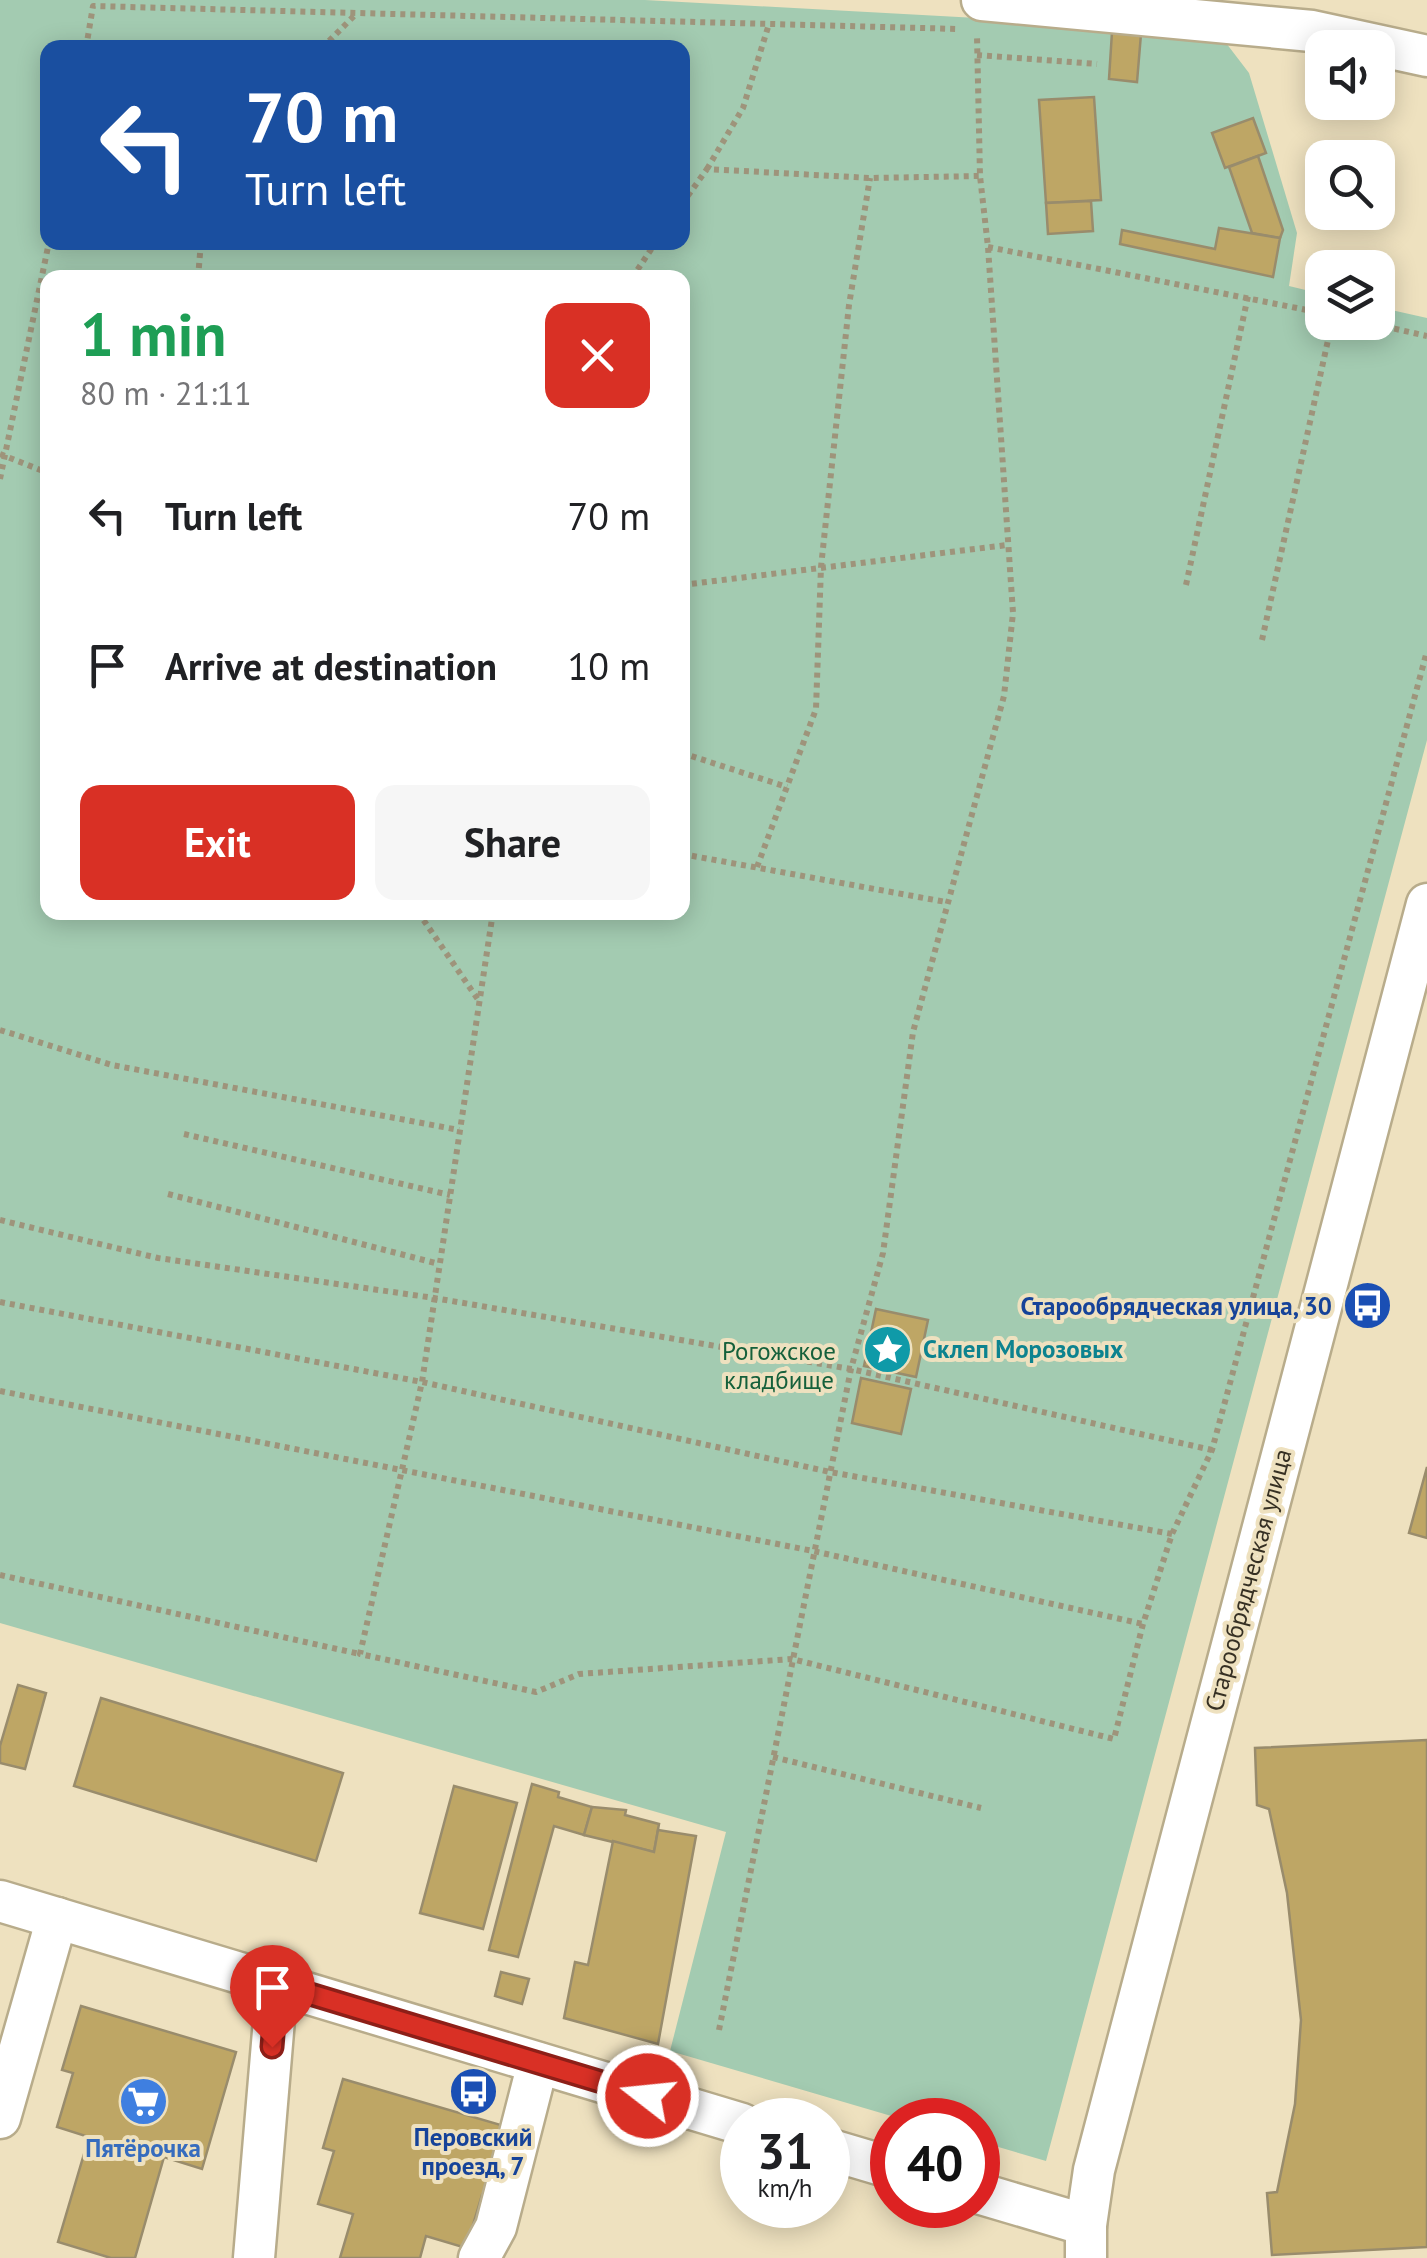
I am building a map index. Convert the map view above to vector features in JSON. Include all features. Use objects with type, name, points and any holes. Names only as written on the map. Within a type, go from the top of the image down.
[{"type":"street","points":[[982,0],[1315,16],[1427,56]]},
{"type":"street","name":"Старообрядческая улица","points":[[1086,2242],[1094,2170],[1427,904]]},
{"type":"street","points":[[0,1901],[720,2117]]},
{"type":"street","points":[[0,2118],[57,1918]]},
{"type":"street","points":[[254,2258],[277,1984]]},
{"type":"street","points":[[479,2258],[496,2227],[538,2063]]},
{"type":"street","points":[[1000,2203],[1086,2242]]},
{"type":"path","points":[[87,40],[93,3],[356,14],[977,29],[980,176],[1013,614],[1004,696],[913,1032],[883,1253],[850,1369],[719,2030]]},
{"type":"path","points":[[330,40],[356,14]]},
{"type":"path","points":[[690,193],[743,108],[769,24]]},
{"type":"path","points":[[977,55],[1097,64]]},
{"type":"path","points":[[707,169],[870,178],[980,176]]},
{"type":"path","points":[[757,867],[816,710],[821,567],[849,305],[870,178]]},
{"type":"path","points":[[988,247],[1305,309]]},
{"type":"path","points":[[0,479],[40,284]]},
{"type":"path","points":[[1186,585],[1248,296]]},
{"type":"path","points":[[1395,329],[1427,336]]},
{"type":"path","points":[[1262,640],[1328,340]]},
{"type":"path","points":[[3,455],[40,470]]},
{"type":"path","points":[[690,583],[1007,545]]},
{"type":"path","points":[[0,1575],[536,1692],[580,1674],[792,1658],[1114,1739],[1143,1624],[1172,1534],[1212,1450],[1427,651]]},
{"type":"path","points":[[690,755],[787,788]]},
{"type":"path","points":[[690,855],[946,902]]},
{"type":"path","points":[[424,920],[479,1000]]},
{"type":"path","points":[[360,1654],[422,1382],[492,920]]},
{"type":"path","points":[[0,1030],[112,1065],[460,1130]]},
{"type":"path","points":[[184,1134],[450,1195]]},
{"type":"path","points":[[168,1194],[439,1264]]},
{"type":"path","points":[[0,1220],[158,1258],[434,1298],[850,1369],[1212,1450]]},
{"type":"path","points":[[0,1302],[422,1382],[830,1472],[1172,1534]]},
{"type":"path","points":[[0,1390],[813,1551],[1143,1624]]},
{"type":"path","points":[[773,1757],[981,1808]]},
{"type":"green space","name":"Рогожское кладбище","points":[[0,0],[645,0],[977,18],[1223,39],[1249,73],[1297,233],[1289,286],[1305,290],[1305,340],[1395,340],[1395,311],[1427,318],[1427,740],[1046,2161],[1000,2147],[1000,2098],[870,2098],[870,2110],[850,2104],[850,2098],[830,2098],[670,2051],[726,1832],[0,1623]]},
{"type":"building","points":[[1112,32],[1141,34],[1137,82],[1109,79]]},
{"type":"building","points":[[1094,97],[1101,200],[1046,203],[1039,100]]},
{"type":"building","points":[[1253,118],[1266,153],[1225,168],[1212,133]]},
{"type":"building","points":[[1258,156],[1283,230],[1280,238],[1252,233],[1229,167]]},
{"type":"building","points":[[1091,201],[1093,231],[1048,234],[1046,203]]},
{"type":"building","points":[[1219,228],[1280,238],[1273,277],[1120,244],[1122,230],[1215,249]]},
{"type":"building","points":[[876,1309],[928,1320],[916,1377],[864,1366]]},
{"type":"building","points":[[861,1378],[911,1389],[901,1434],[852,1423]]},
{"type":"building","points":[[1427,1467],[1427,1538],[1409,1533]]},
{"type":"building","points":[[18,1685],[46,1693],[25,1769],[0,1763],[0,1746]]},
{"type":"building","points":[[101,1698],[343,1773],[316,1861],[74,1786]]},
{"type":"building","points":[[1427,1740],[1427,2247],[1272,2255],[1267,2193],[1277,2192],[1295,2104],[1301,2020],[1287,1893],[1269,1809],[1257,1805],[1255,1748]]},
{"type":"building","points":[[532,1784],[592,1807],[584,1835],[554,1826],[518,1957],[489,1950]]},
{"type":"building","points":[[454,1786],[517,1803],[483,1929],[420,1913]]},
{"type":"building","points":[[592,1807],[626,1810],[625,1815],[659,1824],[654,1852],[584,1835]]},
{"type":"building","points":[[658,1830],[696,1836],[658,2044],[564,2018],[575,1962],[588,1965],[613,1841],[654,1852]]},
{"type":"building","points":[[501,1972],[529,1979],[522,2004],[495,1996]]},
{"type":"building","points":[[81,2006],[236,2052],[202,2169],[164,2157],[135,2258],[111,2258],[58,2242],[89,2137],[57,2127],[73,2073],[62,2070]]},
{"type":"building","points":[[343,2079],[511,2128],[491,2197],[482,2195],[466,2248],[426,2236],[420,2258],[340,2258],[353,2214],[318,2204],[334,2151],[323,2148]]},
{"type":"place","name":"Старообрядческая улица, 30","points":[[1367,1306]]},
{"type":"place","name":"Склеп Морозовых","points":[[888,1349]]},
{"type":"place","name":"Перовский проезд, 7","points":[[473,2091]]},
{"type":"place","name":"Пятёрочка","points":[[143,2102]]},
{"type":"route","points":[[272,2047],[277,1984],[648,2096]]}]
